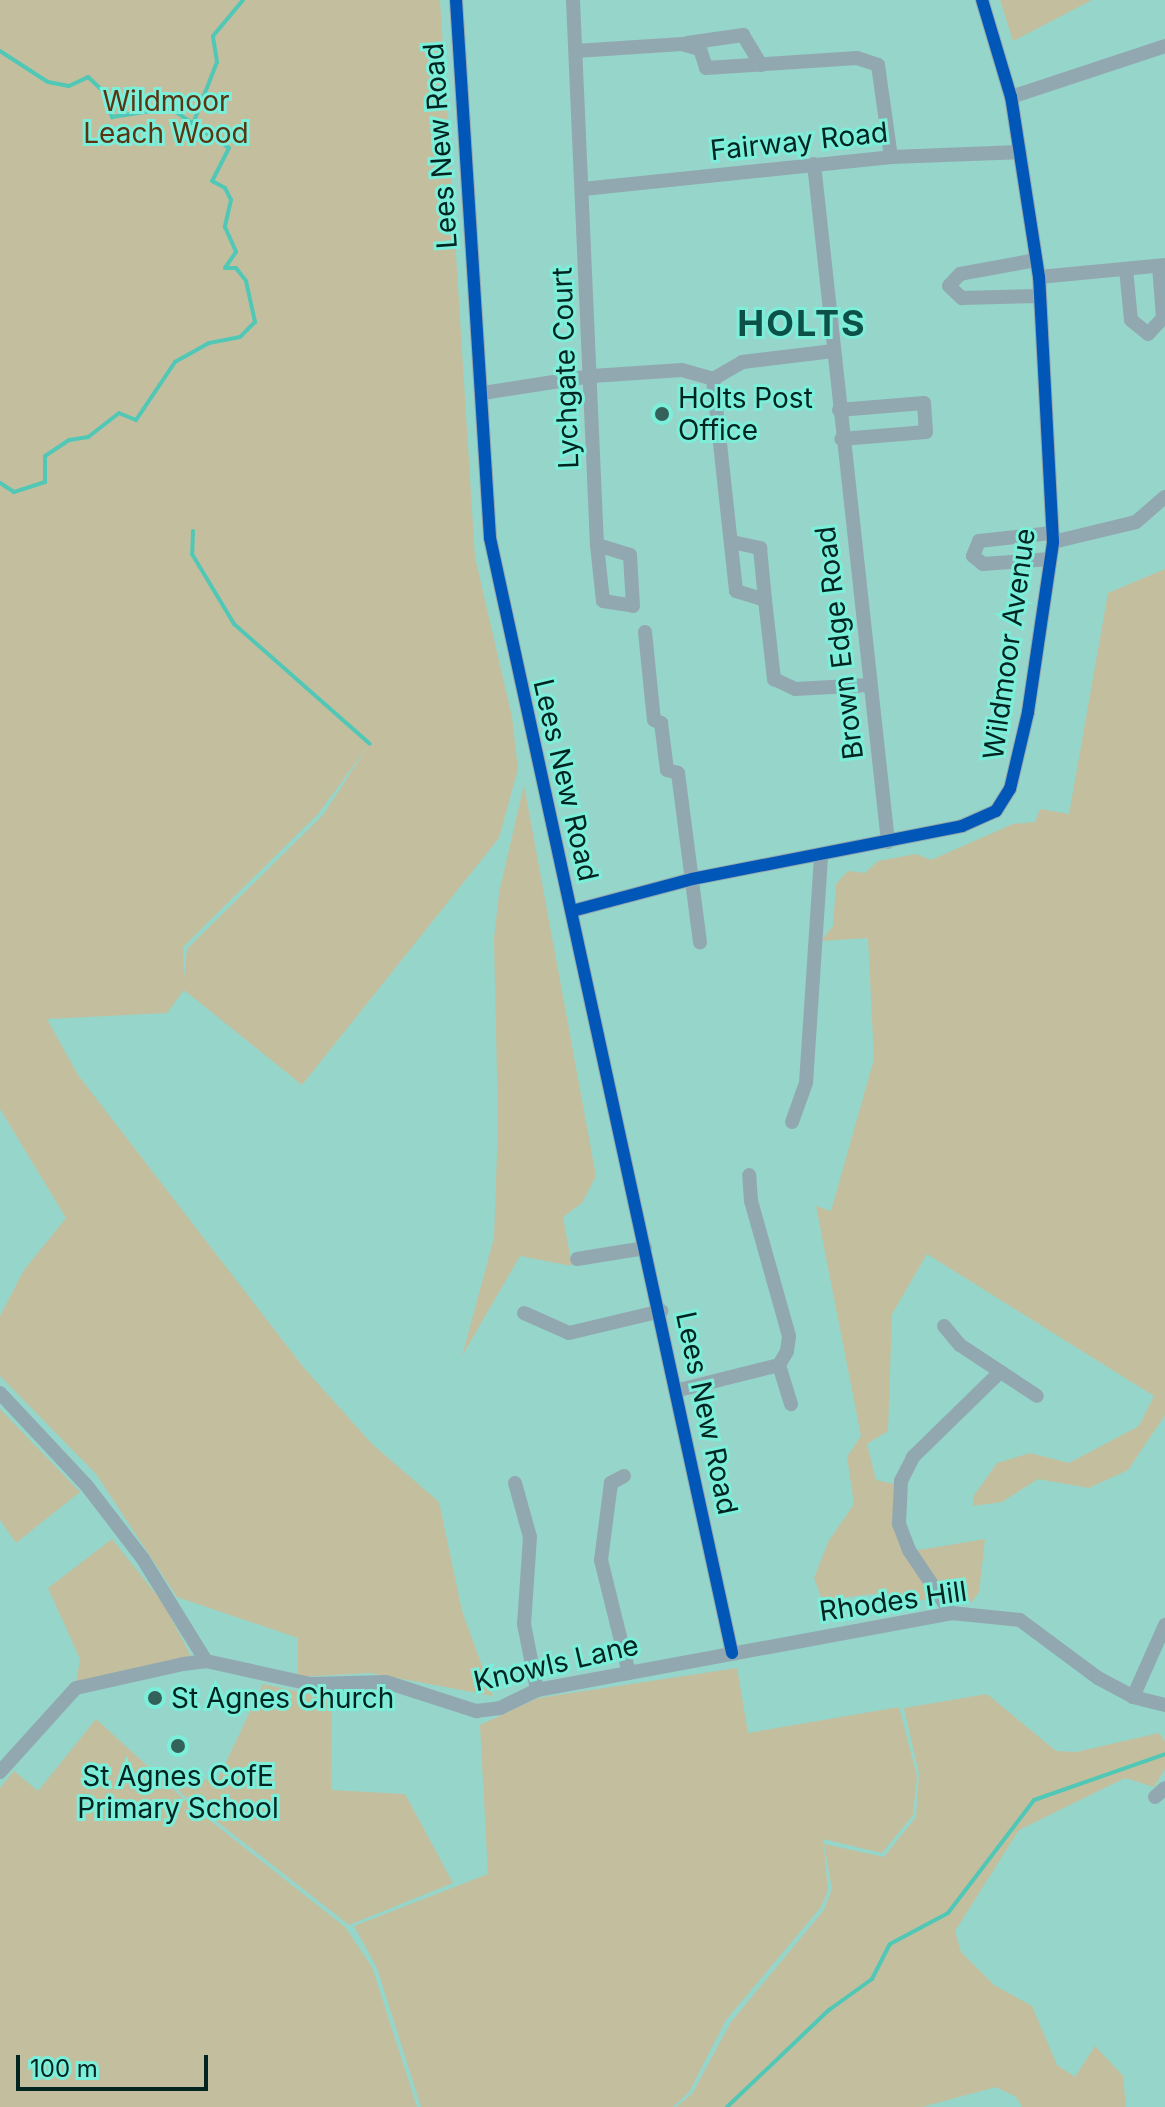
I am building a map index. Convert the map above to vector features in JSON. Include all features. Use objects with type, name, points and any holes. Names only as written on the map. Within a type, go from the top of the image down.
[{"type":"street","name":"Lees New Road","points":[[456,0],[490,538],[645,1248],[679,1390],[732,1653]]},
{"type":"street","name":"Lychgate Court","points":[[573,0],[592,376],[597,545]]},
{"type":"street","name":"Wildmoor Avenue","points":[[572,911],[692,879],[888,842],[970,823],[1003,802],[1019,763],[1052,538],[1039,277],[1011,97],[982,0]]},
{"type":"street","points":[[576,51],[682,44],[743,35],[761,65]]},
{"type":"street","points":[[682,44],[700,49],[706,68],[857,58],[878,65],[891,157]]},
{"type":"street","points":[[1011,97],[1165,46]]},
{"type":"street","name":"Fairway Road","points":[[583,189],[891,157],[1020,152]]},
{"type":"street","name":"Brown Edge Road","points":[[814,164],[841,439],[888,842]]},
{"type":"street","points":[[1036,260],[960,274],[949,286],[962,298],[1040,296]]},
{"type":"street","points":[[1039,277],[1162,265],[1163,318],[1148,334],[1131,320],[1126,269]]},
{"type":"street","points":[[483,393],[592,376],[682,370],[713,379],[742,362],[833,351]]},
{"type":"street","points":[[713,379],[736,591],[765,600]]},
{"type":"street","points":[[839,410],[924,403],[926,432],[841,439]]},
{"type":"street","points":[[1052,538],[1136,522],[1165,497]]},
{"type":"street","name":"Wildmoor Avenue","points":[[1050,559],[983,564],[973,556],[979,541],[1052,538]]},
{"type":"street","points":[[732,542],[760,548],[774,679],[795,689],[870,685]]},
{"type":"street","points":[[645,632],[654,720],[661,723],[667,770],[678,773],[700,943]]},
{"type":"street","points":[[792,1122],[806,1083],[821,855]]},
{"type":"street","points":[[749,1175],[751,1201],[789,1336],[779,1365],[791,1404]]},
{"type":"street","points":[[577,1259],[645,1248]]},
{"type":"street","points":[[524,1313],[569,1333],[661,1311]]},
{"type":"street","points":[[944,1326],[960,1345],[1037,1396]]},
{"type":"street","points":[[679,1390],[779,1365]]},
{"type":"street","points":[[951,1613],[909,1550],[899,1524],[901,1481],[913,1457],[1000,1372]]},
{"type":"street","points":[[0,1393],[106,1510],[171,1601],[206,1661],[76,1688],[0,1772]]},
{"type":"street","points":[[624,1476],[611,1483],[601,1560],[629,1673]]},
{"type":"street","points":[[515,1483],[530,1537],[524,1624],[537,1690]]},
{"type":"street","name":"Rhodes Hill","points":[[732,1653],[951,1613],[1020,1620],[1098,1678],[1133,1697],[1165,1705]]},
{"type":"street","points":[[1133,1697],[1165,1625]]},
{"type":"street","name":"Knowls Lane","points":[[206,1661],[295,1683],[386,1682],[476,1711],[500,1708],[537,1690],[732,1653]]},
{"type":"green space","name":"Wildmoor Leach Wood","points":[[0,0],[440,0],[475,557],[512,717],[518,769],[499,838],[302,1085],[184,990],[167,1013],[47,1019],[78,1075],[304,1368],[372,1444],[439,1502],[462,1611],[493,1696],[370,1673],[298,1677],[298,1638],[177,1597],[96,1474],[0,1376],[0,1316],[24,1270],[66,1218],[0,1109]],"holes":[[[368,746],[323,815],[187,949],[184,978],[183,947],[318,814]]]},
{"type":"green space","points":[[1000,0],[1092,0],[1013,41]]},
{"type":"green space","points":[[1165,569],[1165,1415],[1128,1470],[1089,1488],[1038,1479],[1002,1502],[973,1506],[973,1497],[997,1463],[1030,1453],[1069,1463],[1139,1426],[1154,1396],[927,1254],[892,1314],[888,1431],[867,1444],[876,1480],[907,1487],[904,1517],[913,1551],[985,1539],[979,1592],[972,1602],[915,1600],[882,1593],[822,1600],[814,1578],[828,1542],[854,1504],[847,1457],[861,1436],[816,1206],[831,1211],[874,1059],[868,938],[821,941],[833,926],[836,884],[848,871],[865,873],[878,861],[916,854],[931,860],[1013,824],[1035,822],[1040,809],[1069,814],[1108,593]]},
{"type":"green space","points":[[524,785],[596,1176],[582,1203],[563,1217],[572,1266],[520,1256],[462,1356],[494,1238],[498,1124],[494,939],[499,893]]},
{"type":"green space","points":[[0,1409],[80,1492],[16,1543],[0,1520]]},
{"type":"green space","points":[[112,1539],[163,1603],[191,1656],[76,1683],[80,1659],[48,1588]]},
{"type":"green space","points":[[737,1668],[748,1733],[899,1707],[917,1776],[913,1815],[882,1853],[823,1839],[828,1890],[821,1907],[726,2020],[689,2092],[673,2107],[421,2107],[377,1968],[354,1926],[488,1874],[480,1725],[538,1698]]},
{"type":"green space","points":[[263,1684],[332,1699],[331,1790],[405,1794],[453,1883],[349,1925],[182,1794],[170,1781],[218,1779]]},
{"type":"green space","points":[[987,1694],[1056,1751],[1076,1752],[1159,1733],[1165,1741],[1165,1769],[1154,1787],[1125,1778],[1019,1830],[955,1931],[961,1952],[994,1985],[1032,2006],[1057,2065],[1075,2077],[1095,2046],[1123,2076],[1126,2107],[1022,2107],[1016,2097],[996,2087],[922,2107],[676,2107],[692,2094],[731,2022],[824,1910],[832,1889],[824,1844],[884,1857],[916,1817],[919,1774],[904,1708]]},
{"type":"green space","points":[[96,1719],[188,1803],[345,1927],[372,1967],[417,2107],[0,2107],[0,1788],[14,1771],[38,1791]]},
{"type":"waterway","points":[[194,121],[217,62],[213,36],[243,0]]},
{"type":"waterway","points":[[0,51],[48,82],[69,86],[88,77],[103,91],[112,117],[170,108],[229,148],[212,181],[225,188],[231,200],[225,227],[236,252],[225,268],[236,268],[246,281],[255,322],[240,337],[209,343],[175,362],[136,420],[119,413],[88,437],[69,440],[45,456],[45,482],[14,492],[0,483]]},
{"type":"waterway","points":[[193,531],[192,554],[234,624],[370,744]]},
{"type":"waterway","points":[[727,2107],[829,2010],[872,1979],[890,1944],[948,1913],[1034,1800],[1165,1754]]},
{"type":"cycle path","points":[[456,0],[490,538],[732,1653]]},
{"type":"cycle path","points":[[572,911],[692,879],[962,826],[996,811],[1010,789],[1028,712],[1053,542],[1039,277],[1011,97],[982,0]]},
{"type":"place","name":"Holts Post Office","points":[[662,414]]},
{"type":"place","name":"St Agnes Church","points":[[155,1698]]},
{"type":"place","name":"St Agnes CofE Primary School","points":[[178,1746]]},
{"type":"district","name":"HOLTS","points":[[802,324]]}]
